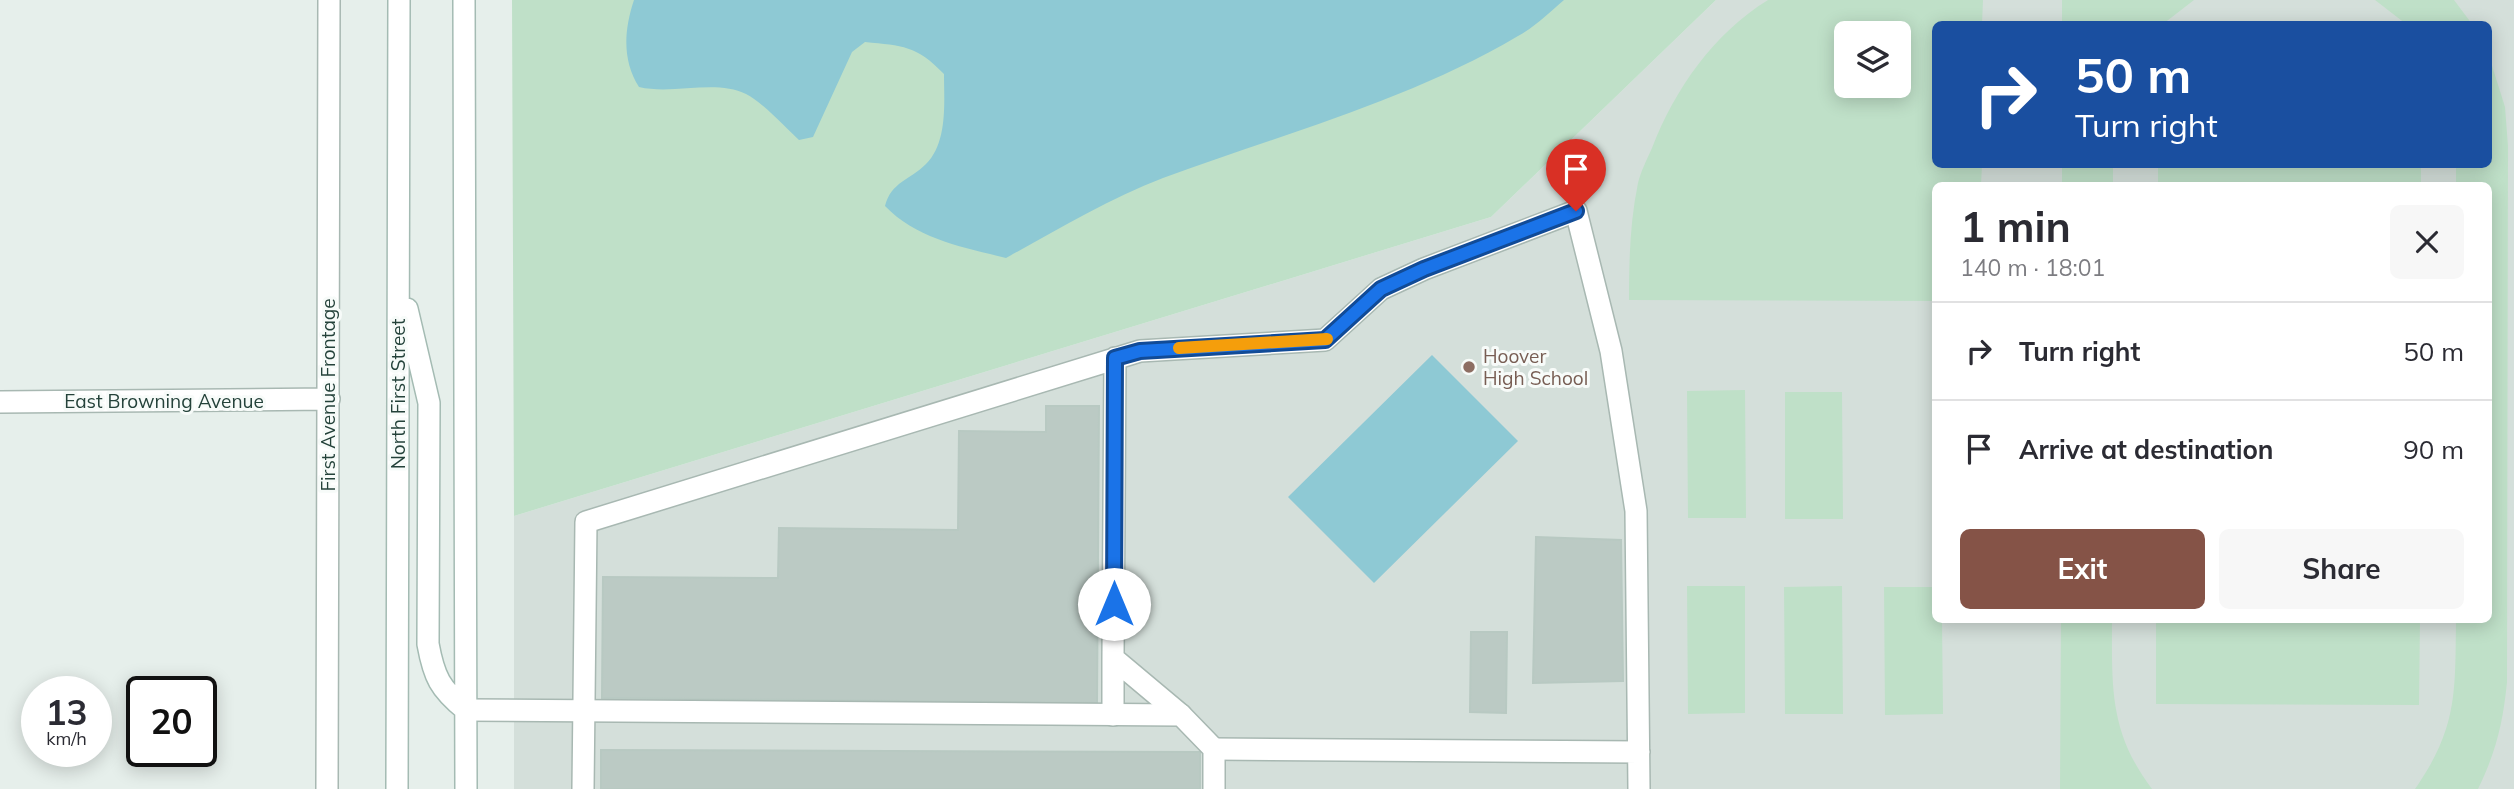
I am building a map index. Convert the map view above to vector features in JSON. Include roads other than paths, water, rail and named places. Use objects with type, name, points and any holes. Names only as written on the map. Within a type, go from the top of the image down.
[{"type":"main road","name":"First Avenue Frontage","points":[[327,789],[329,0]]},
{"type":"main road","name":"North First Street","points":[[397,789],[400,0]]},
{"type":"main road","points":[[464,0],[466,789]]},
{"type":"main road","points":[[583,789],[586,522],[1140,351],[1325,340],[1381,289],[1424,269],[1576,211],[1611,351],[1636,511],[1639,789]]},
{"type":"main road","points":[[398,273],[429,403],[428,644],[433,671],[445,693],[466,710],[1181,715]]},
{"type":"main road","points":[[1112,715],[1115,358]]},
{"type":"main road","name":"East Browning Avenue","points":[[0,402],[329,400]]},
{"type":"main road","points":[[1113,658],[1181,715],[1214,748],[1639,751]]},
{"type":"main road","points":[[1214,748],[1214,789]]},
{"type":"water","points":[[634,0],[1564,0],[1524,32],[1433,79],[1344,115],[1143,186],[1083,215],[1006,258],[926,234],[885,206],[896,186],[926,164],[938,145],[943,121],[944,74],[925,57],[899,46],[865,42],[852,52],[813,137],[799,140],[759,102],[734,90],[708,87],[639,87],[633,77],[626,45]]},
{"type":"water","points":[[1432,355],[1518,441],[1374,583],[1288,497]]},
{"type":"place","name":"Hoover High School","points":[[1469,367]]}]
